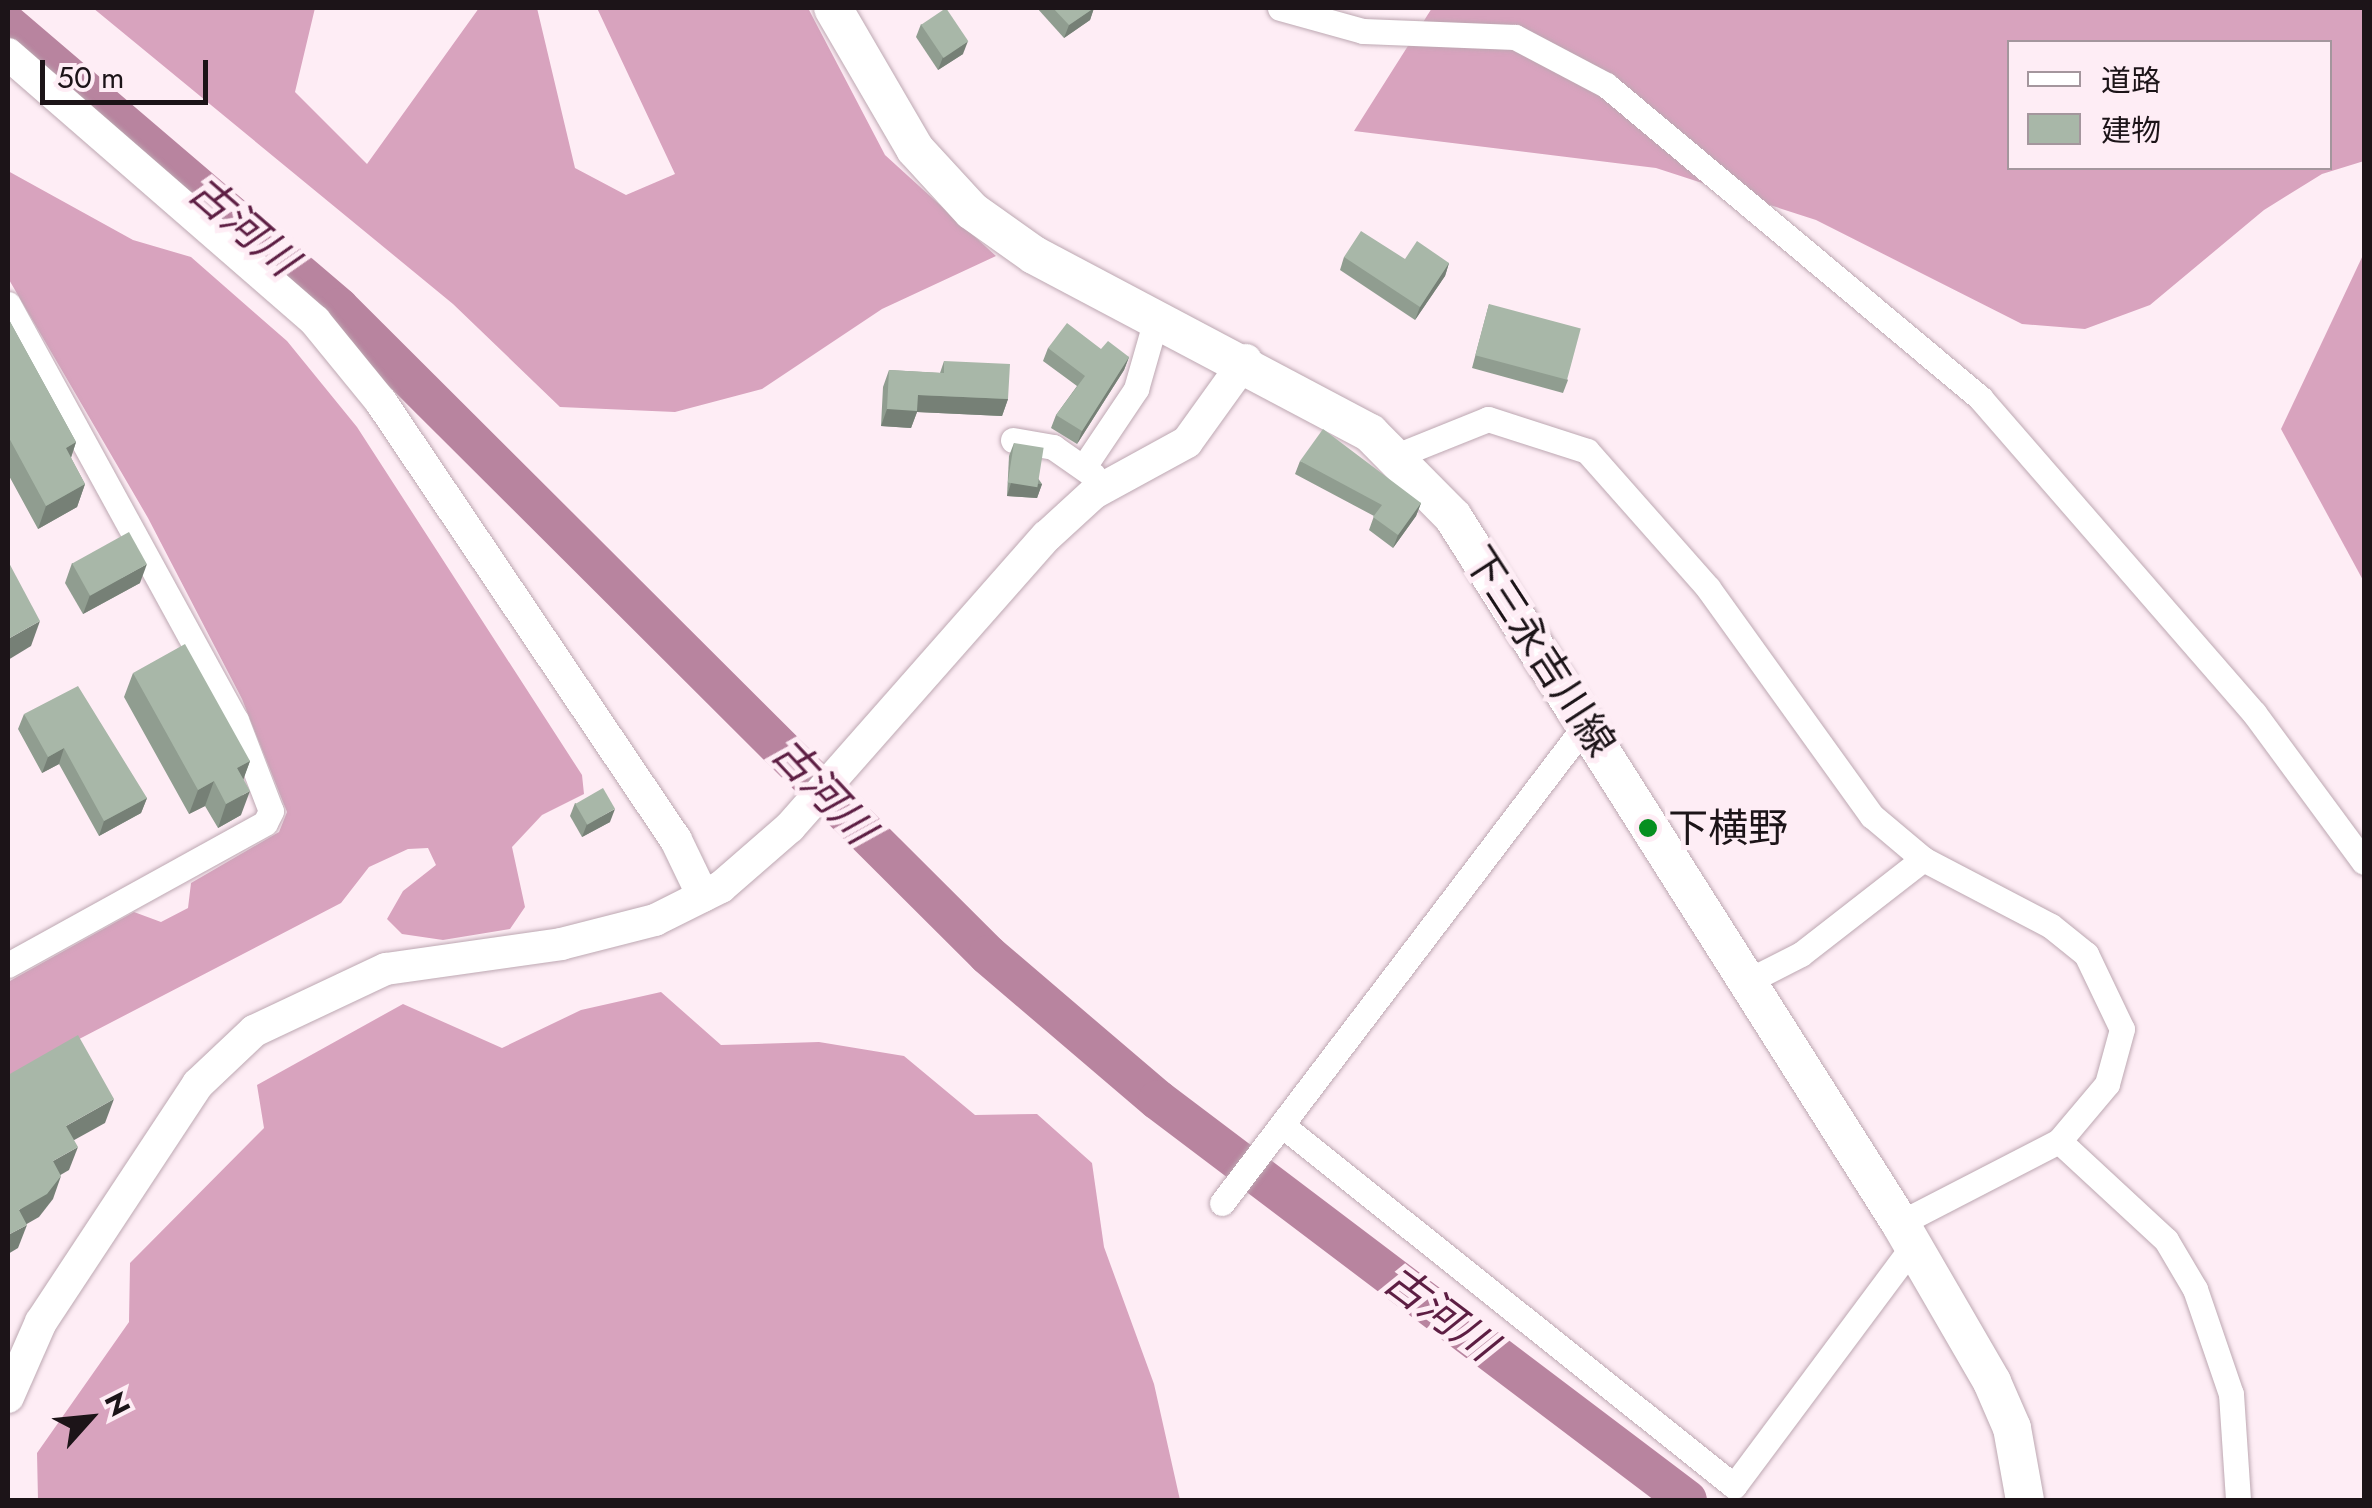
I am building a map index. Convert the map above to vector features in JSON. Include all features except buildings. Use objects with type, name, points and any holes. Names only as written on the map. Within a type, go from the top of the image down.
[{"type":"main road","name":"下三永吉川線","points":[[832,8],[916,149],[972,210],[1034,255],[1246,360],[1396,456],[1453,517],[1750,980],[1906,1234],[2012,1428],[2025,1500]]},
{"type":"street","points":[[1280,8],[1363,32],[1515,36],[1606,85],[1981,399],[2254,714],[2364,862]]},
{"type":"street","points":[[8,54],[220,230],[326,334],[381,402],[676,840],[703,896]]},
{"type":"street","points":[[8,304],[236,720],[271,811],[265,823],[8,965]]},
{"type":"street","points":[[8,1397],[41,1322],[176,1116],[254,1030],[386,969],[561,944],[655,920],[703,896],[790,828],[1047,536],[1094,476],[1136,389],[1157,316]]},
{"type":"street","points":[[1013,440],[1094,476],[1187,442],[1246,360]]},
{"type":"street","points":[[1280,1129],[1734,1486],[1906,1234],[2059,1142],[2120,1053],[2122,1029],[2103,984],[2051,926],[1923,860],[1872,816],[1708,588],[1587,451],[1488,419],[1396,456]]},
{"type":"street","points":[[1222,1203],[1587,723]]},
{"type":"street","points":[[1750,980],[1801,954],[1923,860]]},
{"type":"street","points":[[2059,1142],[2166,1240],[2195,1289],[2231,1394],[2238,1500]]},
{"type":"shaded area","points":[[93,8],[315,8],[295,92],[367,164],[479,8],[537,8],[575,168],[626,195],[675,174],[597,8],[808,8],[885,155],[996,256],[882,309],[762,389],[675,412],[560,407],[453,304]]},
{"type":"shaded area","points":[[1432,8],[2364,8],[2364,161],[2322,174],[2264,210],[2150,305],[2085,329],[2022,324],[1816,220],[1656,168],[1354,131]]},
{"type":"shaded area","points":[[8,171],[133,240],[191,257],[287,341],[357,427],[582,775],[584,794],[542,815],[512,847],[525,907],[510,929],[443,940],[402,934],[387,919],[403,891],[436,865],[428,848],[408,849],[369,867],[341,903],[8,1076],[8,982],[134,912],[161,922],[188,908],[191,883],[279,832],[287,812],[242,699],[148,518],[8,278]]},
{"type":"shaded area","points":[[2364,253],[2364,582],[2281,429]]},
{"type":"shaded area","points":[[661,992],[721,1045],[819,1042],[904,1056],[975,1115],[1037,1114],[1092,1163],[1104,1247],[1154,1384],[1180,1500],[38,1500],[37,1453],[129,1322],[130,1263],[264,1128],[257,1085],[403,1004],[502,1048],[581,1010]]},
{"type":"waterway","name":"古河川","points":[[8,25],[339,308],[988,955],[1158,1100],[1687,1500]]},
{"type":"place","name":"下横野","points":[[1648,828]]}]
